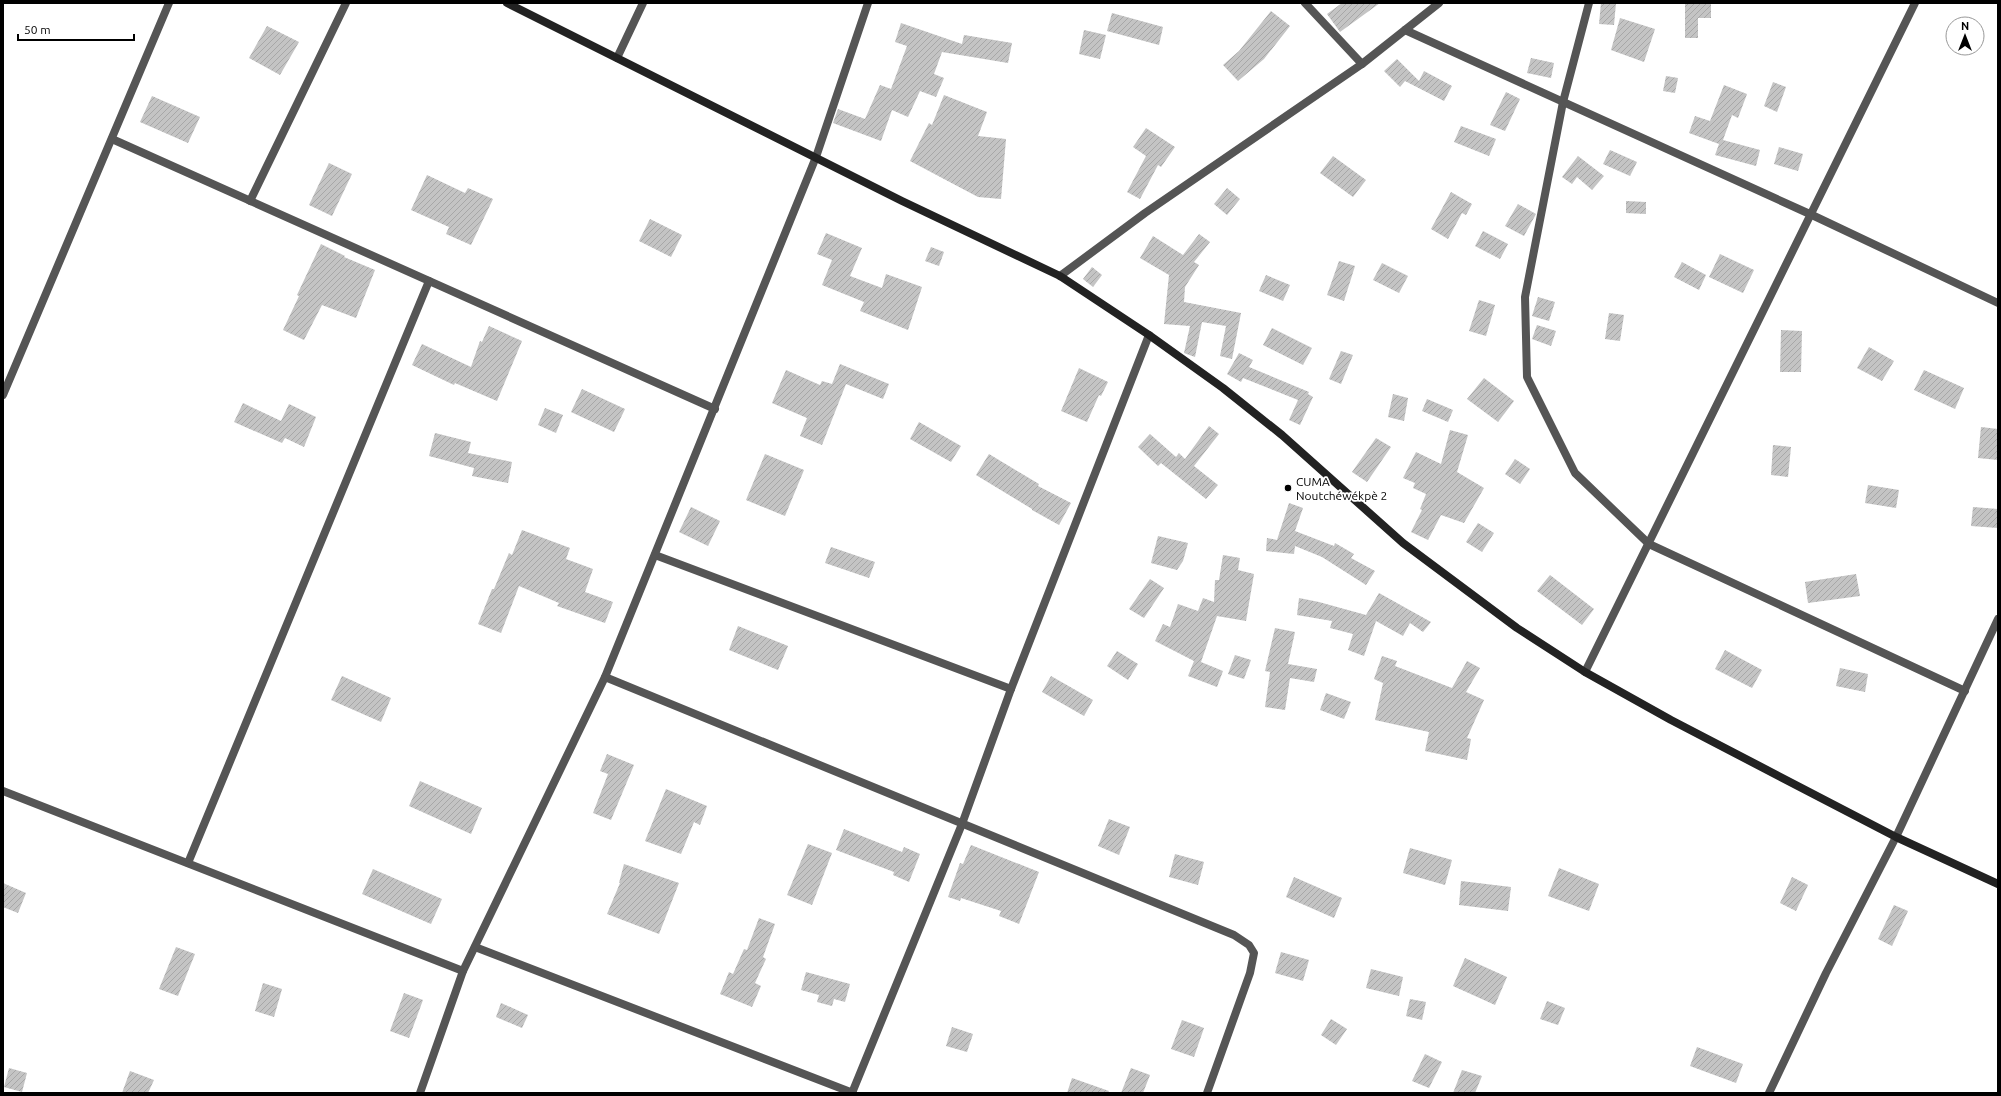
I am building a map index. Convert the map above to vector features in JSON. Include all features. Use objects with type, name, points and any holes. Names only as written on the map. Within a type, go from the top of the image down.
[{"type":"main road","points":[[507,3],[902,201],[1060,276],[1149,335],[1229,393],[1282,436],[1403,543],[1517,628],[1586,672],[1671,720],[1896,837],[1998,884]]},
{"type":"street","points":[[3,395],[169,3]]},
{"type":"street","points":[[250,201],[346,3]]},
{"type":"street","points":[[617,58],[643,3]]},
{"type":"street","points":[[420,1093],[464,971],[605,677],[655,556],[816,157],[868,3]]},
{"type":"street","points":[[1305,3],[1362,64]]},
{"type":"street","points":[[1060,276],[1145,212],[1362,64],[1439,3]]},
{"type":"street","points":[[1589,3],[1563,102],[1525,298],[1527,377],[1575,473],[1649,544],[1965,691]]},
{"type":"street","points":[[1586,672],[1915,3]]},
{"type":"street","points":[[1404,30],[1812,215],[1998,303]]},
{"type":"street","points":[[112,139],[715,409]]},
{"type":"street","points":[[188,863],[429,281]]},
{"type":"street","points":[[475,947],[853,1093],[962,824],[1011,689],[1149,335]]},
{"type":"street","points":[[655,556],[1011,689]]},
{"type":"street","points":[[1769,1093],[1826,973],[1896,837],[1998,619]]},
{"type":"street","points":[[605,677],[1234,935],[1249,944],[1254,952],[1250,973],[1207,1093]]},
{"type":"street","points":[[3,791],[464,971]]},
{"type":"building","points":[[1342,3],[1380,3],[1340,32],[1327,14]]},
{"type":"building","points":[[1601,3],[1616,3],[1614,25],[1599,24]]},
{"type":"building","points":[[1685,3],[1711,3],[1711,18],[1698,18],[1698,38],[1685,38]]},
{"type":"building","points":[[1271,11],[1290,26],[1264,59],[1238,81],[1223,65],[1239,51]]},
{"type":"building","points":[[1112,13],[1163,27],[1159,45],[1107,31]]},
{"type":"building","points":[[1620,18],[1655,29],[1644,62],[1611,50]]},
{"type":"building","points":[[901,23],[962,44],[964,35],[1012,43],[1008,63],[942,52],[934,74],[944,78],[936,97],[920,91],[908,117],[892,110],[881,141],[833,123],[838,109],[865,119],[880,85],[891,89],[907,46],[895,42]]},
{"type":"building","points":[[267,26],[299,42],[280,75],[249,58]]},
{"type":"building","points":[[1084,30],[1106,35],[1100,59],[1079,54]]},
{"type":"building","points":[[1531,58],[1554,63],[1551,78],[1527,73]]},
{"type":"building","points":[[1397,59],[1419,81],[1424,71],[1452,86],[1444,101],[1405,81],[1400,87],[1384,71]]},
{"type":"building","points":[[1666,76],[1678,78],[1675,93],[1663,91]]},
{"type":"building","points":[[1773,82],[1786,87],[1777,112],[1764,106]]},
{"type":"building","points":[[1724,85],[1747,94],[1738,118],[1732,115],[1723,140],[1760,150],[1756,166],[1715,155],[1719,144],[1689,133],[1695,116],[1710,121]]},
{"type":"building","points":[[1506,92],[1520,99],[1505,131],[1490,125]]},
{"type":"building","points":[[944,95],[987,112],[978,136],[1006,139],[1001,199],[978,197],[910,161],[929,123],[932,125]]},
{"type":"building","points":[[152,96],[200,117],[188,143],[140,122]]},
{"type":"building","points":[[1461,126],[1496,139],[1489,156],[1454,142]]},
{"type":"building","points":[[1146,128],[1175,147],[1161,167],[1158,165],[1140,199],[1127,192],[1146,156],[1133,147]]},
{"type":"building","points":[[1779,147],[1803,154],[1798,171],[1774,164]]},
{"type":"building","points":[[1610,150],[1637,162],[1630,176],[1603,164]]},
{"type":"building","points":[[1333,156],[1366,180],[1353,197],[1320,173]]},
{"type":"building","points":[[1578,156],[1604,176],[1592,190],[1577,177],[1572,184],[1562,177]]},
{"type":"building","points":[[329,163],[352,174],[332,216],[309,205]]},
{"type":"building","points":[[427,175],[465,193],[468,188],[493,199],[471,245],[446,234],[449,227],[411,210]]},
{"type":"building","points":[[1227,188],[1240,199],[1227,215],[1214,204]]},
{"type":"building","points":[[1451,192],[1472,204],[1466,215],[1462,213],[1448,239],[1431,229]]},
{"type":"building","points":[[1626,201],[1646,202],[1646,214],[1626,213]]},
{"type":"building","points":[[1518,204],[1536,214],[1524,236],[1505,226]]},
{"type":"building","points":[[650,219],[682,235],[671,257],[639,241]]},
{"type":"building","points":[[1483,231],[1508,244],[1500,259],[1475,246]]},
{"type":"building","points":[[826,233],[862,248],[850,276],[882,288],[886,274],[922,287],[908,330],[860,311],[864,302],[822,285],[832,260],[817,254]]},
{"type":"building","points":[[1199,234],[1210,242],[1194,262],[1199,265],[1185,287],[1184,302],[1241,313],[1232,359],[1220,356],[1226,326],[1202,322],[1195,357],[1184,353],[1190,326],[1164,324],[1169,275],[1140,258],[1153,236],[1183,255]]},
{"type":"building","points":[[321,244],[345,256],[344,257],[375,270],[356,318],[322,305],[304,340],[283,330],[299,296],[297,295]]},
{"type":"building","points":[[931,247],[944,252],[939,266],[925,261]]},
{"type":"building","points":[[1720,254],[1754,270],[1743,293],[1709,277]]},
{"type":"building","points":[[1339,261],[1355,266],[1344,301],[1327,295]]},
{"type":"building","points":[[1682,262],[1706,275],[1699,290],[1674,277]]},
{"type":"building","points":[[1382,263],[1408,276],[1399,293],[1373,280]]},
{"type":"building","points":[[1092,267],[1102,275],[1093,287],[1083,279]]},
{"type":"building","points":[[1266,275],[1290,285],[1283,301],[1259,291]]},
{"type":"building","points":[[1538,297],[1555,302],[1549,321],[1532,316]]},
{"type":"building","points":[[1479,300],[1495,305],[1486,336],[1469,331]]},
{"type":"building","points":[[1609,313],[1624,315],[1620,341],[1605,339]]},
{"type":"building","points":[[1537,325],[1556,331],[1551,346],[1532,339]]},
{"type":"building","points":[[489,326],[522,341],[497,401],[455,383],[454,385],[412,365],[422,344],[471,367],[480,341],[482,342]]},
{"type":"building","points":[[1272,328],[1312,348],[1303,365],[1263,345]]},
{"type":"building","points":[[1781,330],[1802,331],[1801,372],[1780,372]]},
{"type":"building","points":[[1869,347],[1894,361],[1882,381],[1857,368]]},
{"type":"building","points":[[1341,351],[1353,355],[1341,384],[1329,379]]},
{"type":"building","points":[[1239,353],[1253,360],[1249,367],[1309,392],[1308,394],[1313,397],[1300,425],[1289,420],[1298,400],[1243,378],[1241,382],[1227,374]]},
{"type":"building","points":[[840,364],[889,384],[883,399],[846,384],[822,445],[800,436],[807,418],[772,403],[786,370],[820,385],[822,381],[832,384]]},
{"type":"building","points":[[1079,368],[1108,382],[1101,396],[1099,395],[1087,422],[1061,411]]},
{"type":"building","points":[[1924,370],[1964,388],[1955,409],[1914,390]]},
{"type":"building","points":[[1484,378],[1514,401],[1498,422],[1467,399]]},
{"type":"building","points":[[582,389],[625,409],[614,432],[571,412]]},
{"type":"building","points":[[1393,394],[1408,398],[1404,421],[1388,417]]},
{"type":"building","points":[[1427,399],[1453,410],[1448,422],[1422,411]]},
{"type":"building","points":[[243,403],[281,421],[289,404],[316,417],[304,447],[285,438],[282,443],[234,422]]},
{"type":"building","points":[[545,408],[563,415],[556,433],[538,425]]},
{"type":"building","points":[[919,422],[961,446],[951,462],[910,439]]},
{"type":"building","points":[[1209,426],[1219,434],[1194,466],[1218,485],[1206,499],[1161,463],[1158,466],[1138,447],[1150,434],[1176,457],[1179,453],[1185,459]]},
{"type":"building","points":[[1981,427],[1998,429],[1998,460],[1978,458]]},
{"type":"building","points":[[1450,430],[1468,435],[1457,472],[1484,488],[1464,523],[1441,515],[1428,540],[1411,532],[1422,510],[1420,509],[1426,494],[1413,488],[1415,483],[1403,478],[1416,452],[1441,464]]},
{"type":"building","points":[[435,433],[471,442],[468,453],[512,462],[508,483],[472,476],[474,468],[429,456]]},
{"type":"building","points":[[1376,438],[1391,447],[1367,482],[1352,472]]},
{"type":"building","points":[[1773,445],[1791,447],[1788,477],[1771,475]]},
{"type":"building","points":[[765,454],[804,470],[785,516],[746,500]]},
{"type":"building","points":[[989,454],[1039,484],[1038,486],[1071,503],[1059,525],[976,475]]},
{"type":"building","points":[[1515,459],[1530,469],[1520,484],[1505,474]]},
{"type":"building","points":[[1868,485],[1899,490],[1896,508],[1865,503]]},
{"type":"building","points":[[1289,503],[1303,508],[1295,531],[1334,546],[1335,543],[1354,554],[1351,558],[1375,571],[1366,585],[1322,557],[1295,546],[1294,554],[1266,551],[1267,538],[1277,540]]},
{"type":"building","points":[[691,507],[720,521],[708,546],[679,532]]},
{"type":"building","points":[[1973,507],[1998,509],[1998,528],[1971,526]]},
{"type":"building","points":[[1478,523],[1494,533],[1482,552],[1466,542]]},
{"type":"building","points":[[522,530],[570,548],[566,559],[593,569],[585,592],[613,602],[605,623],[557,606],[559,603],[519,586],[501,633],[478,624],[492,589],[494,589],[509,553],[512,555]]},
{"type":"building","points":[[1158,536],[1188,543],[1183,561],[1177,570],[1151,563]]},
{"type":"building","points":[[831,547],[875,562],[869,578],[825,563]]},
{"type":"building","points":[[1223,555],[1240,558],[1238,570],[1254,574],[1246,621],[1217,616],[1201,662],[1223,671],[1217,687],[1188,676],[1194,661],[1155,641],[1163,624],[1170,627],[1178,604],[1198,611],[1203,598],[1214,602],[1215,580],[1219,580]]},
{"type":"building","points":[[1856,574],[1860,596],[1808,603],[1805,582]]},
{"type":"building","points":[[1550,575],[1594,609],[1582,625],[1537,591]]},
{"type":"building","points":[[1150,579],[1164,588],[1144,618],[1129,609]]},
{"type":"building","points":[[1379,593],[1431,622],[1423,632],[1410,623],[1403,636],[1376,621],[1364,656],[1348,650],[1353,634],[1330,628],[1332,621],[1297,615],[1299,598],[1366,615]]},
{"type":"building","points":[[738,626],[788,646],[778,670],[729,650]]},
{"type":"building","points":[[1275,628],[1295,632],[1288,664],[1317,669],[1314,682],[1290,678],[1285,710],[1265,707],[1270,672],[1265,671]]},
{"type":"building","points":[[1725,650],[1762,670],[1752,688],[1715,669]]},
{"type":"building","points":[[1117,651],[1138,664],[1128,680],[1107,666]]},
{"type":"building","points":[[1235,655],[1251,660],[1244,679],[1228,674]]},
{"type":"building","points":[[1382,656],[1397,661],[1395,666],[1452,688],[1467,661],[1480,668],[1466,692],[1484,700],[1467,738],[1471,739],[1467,760],[1425,751],[1429,732],[1375,720],[1383,683],[1374,679]]},
{"type":"building","points":[[1840,668],[1868,674],[1865,692],[1836,686]]},
{"type":"building","points":[[342,676],[391,698],[381,722],[331,700]]},
{"type":"building","points":[[1051,676],[1093,700],[1084,716],[1042,692]]},
{"type":"building","points":[[1326,693],[1351,702],[1344,719],[1320,710]]},
{"type":"building","points":[[607,754],[634,765],[611,820],[593,813],[608,774],[600,771]]},
{"type":"building","points":[[420,781],[482,808],[471,834],[409,806]]},
{"type":"building","points":[[666,789],[707,806],[700,825],[694,822],[681,854],[645,841]]},
{"type":"building","points":[[1109,819],[1130,827],[1119,855],[1098,846]]},
{"type":"building","points":[[844,829],[902,852],[904,847],[920,854],[909,882],[893,875],[894,872],[836,850]]},
{"type":"building","points":[[808,844],[832,853],[812,905],[787,895]]},
{"type":"building","points":[[971,845],[1039,872],[1019,924],[999,916],[1001,911],[961,898],[960,901],[948,897],[960,863],[963,864]]},
{"type":"building","points":[[1410,848],[1452,860],[1445,885],[1403,873]]},
{"type":"building","points":[[1175,854],[1204,862],[1198,885],[1169,877]]},
{"type":"building","points":[[624,864],[679,883],[659,934],[607,914],[620,883]]},
{"type":"building","points":[[1559,868],[1599,884],[1589,911],[1548,896]]},
{"type":"building","points":[[373,869],[442,899],[431,924],[362,894]]},
{"type":"building","points":[[1294,877],[1342,898],[1334,918],[1286,897]]},
{"type":"building","points":[[1792,877],[1808,885],[1796,911],[1780,903]]},
{"type":"building","points":[[1461,881],[1511,887],[1508,911],[1459,905]]},
{"type":"building","points":[[3,883],[26,893],[18,913],[3,907]]},
{"type":"building","points":[[1894,905],[1908,911],[1892,946],[1878,939]]},
{"type":"building","points":[[759,918],[775,924],[763,957],[766,959],[755,983],[761,986],[752,1007],[720,994],[729,972],[733,974],[744,949],[747,950]]},
{"type":"building","points":[[176,947],[195,954],[178,996],[159,989]]},
{"type":"building","points":[[1281,952],[1309,960],[1303,981],[1275,973]]},
{"type":"building","points":[[1465,958],[1507,977],[1495,1005],[1453,986]]},
{"type":"building","points":[[1371,969],[1403,977],[1399,996],[1366,988]]},
{"type":"building","points":[[806,972],[850,984],[845,1002],[834,999],[832,1006],[817,1002],[819,995],[801,990]]},
{"type":"building","points":[[263,983],[282,989],[274,1017],[255,1011]]},
{"type":"building","points":[[404,993],[423,1000],[409,1038],[390,1031]]},
{"type":"building","points":[[1410,999],[1426,1002],[1422,1020],[1406,1016]]},
{"type":"building","points":[[1547,1001],[1565,1008],[1558,1025],[1540,1019]]},
{"type":"building","points":[[501,1003],[528,1015],[522,1028],[496,1017]]},
{"type":"building","points":[[1331,1019],[1347,1029],[1336,1045],[1321,1035]]},
{"type":"building","points":[[1182,1020],[1204,1028],[1194,1057],[1171,1049]]},
{"type":"building","points":[[952,1027],[973,1034],[967,1052],[946,1046]]},
{"type":"building","points":[[1697,1047],[1743,1064],[1736,1083],[1690,1066]]},
{"type":"building","points":[[1425,1054],[1442,1062],[1429,1088],[1412,1081]]},
{"type":"building","points":[[9,1068],[27,1073],[22,1092],[4,1087]]},
{"type":"building","points":[[1131,1068],[1150,1075],[1143,1093],[1121,1093]]},
{"type":"building","points":[[1462,1070],[1482,1076],[1475,1093],[1453,1093]]},
{"type":"building","points":[[130,1071],[154,1080],[148,1093],[122,1093]]},
{"type":"building","points":[[1072,1078],[1109,1091],[1108,1093],[1067,1093]]},
{"type":"place","name":"CUMA Noutchéwékpè 2","points":[[1288,488]]}]
